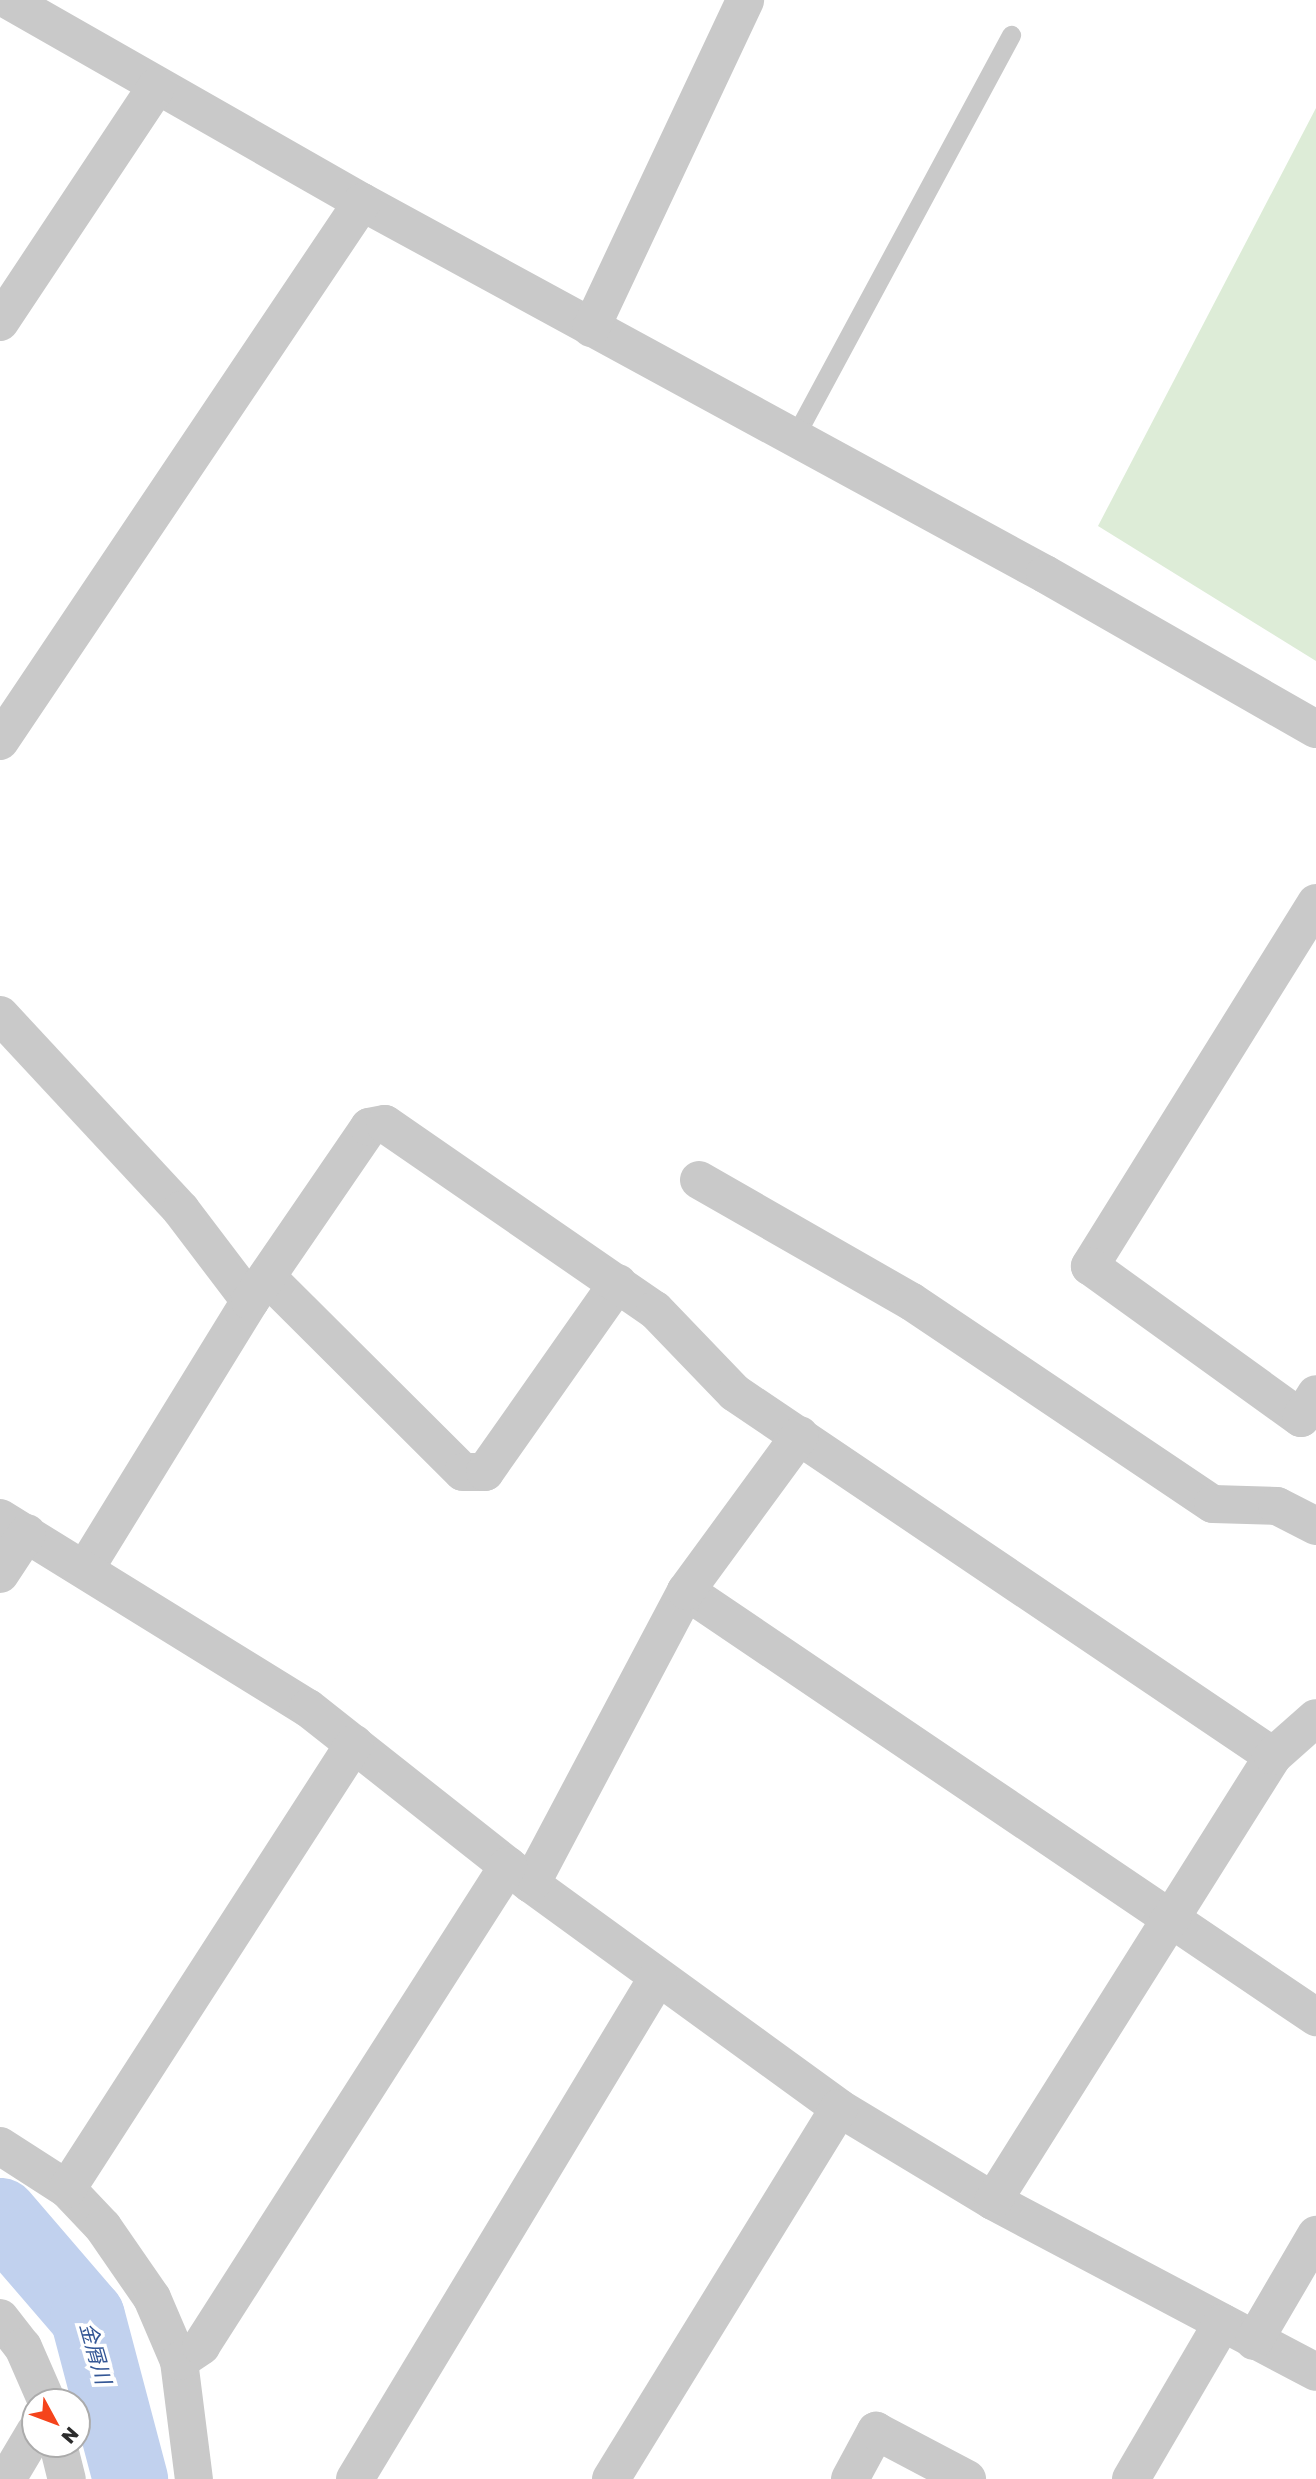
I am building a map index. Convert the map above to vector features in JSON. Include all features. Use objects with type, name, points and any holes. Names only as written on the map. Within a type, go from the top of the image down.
[{"type":"street","points":[[8,0],[156,87],[362,202],[794,438],[1316,729]]},
{"type":"street","points":[[592,328],[745,0]]},
{"type":"street","points":[[0,322],[156,87]]},
{"type":"street","points":[[0,741],[362,202]]},
{"type":"street","points":[[1316,903],[1090,1266],[1301,1418],[1316,1394]]},
{"type":"street","points":[[0,1015],[181,1210],[259,1289],[463,1472],[485,1472],[618,1283]]},
{"type":"street","points":[[86,1568],[259,1289],[369,1127],[385,1124],[656,1310],[735,1393],[1273,1756]]},
{"type":"street","points":[[699,1180],[912,1302],[1213,1504],[1278,1506],[1316,1526]]},
{"type":"street","points":[[179,2361],[201,2346],[519,1875],[687,1591],[800,1435]]},
{"type":"street","points":[[0,1574],[13,1525],[308,1708],[519,1875],[839,2108],[993,2201],[1316,2372]]},
{"type":"street","points":[[687,1591],[1316,2017]]},
{"type":"street","points":[[993,2201],[1273,1756],[1316,1718]]},
{"type":"street","points":[[67,2189],[354,1744]]},
{"type":"street","points":[[355,2479],[658,1977]]},
{"type":"street","points":[[611,2479],[839,2108]]},
{"type":"street","points":[[0,2146],[67,2189],[103,2227],[152,2298],[179,2361],[194,2479]]},
{"type":"street","points":[[1254,2341],[1316,2235]]},
{"type":"street","points":[[0,2318],[23,2347],[41,2388]]},
{"type":"street","points":[[1131,2479],[1222,2323]]},
{"type":"street","points":[[850,2479],[876,2431],[967,2479]]},
{"type":"street","points":[[7,2479],[21,2456]]},
{"type":"street","points":[[62,2458],[67,2479]]},
{"type":"lane","points":[[794,438],[1011,35]]},
{"type":"green space","points":[[1316,108],[1316,661],[1098,526]]},
{"type":"waterway","name":"金屑川","points":[[0,2215],[87,2316],[130,2479]]}]
